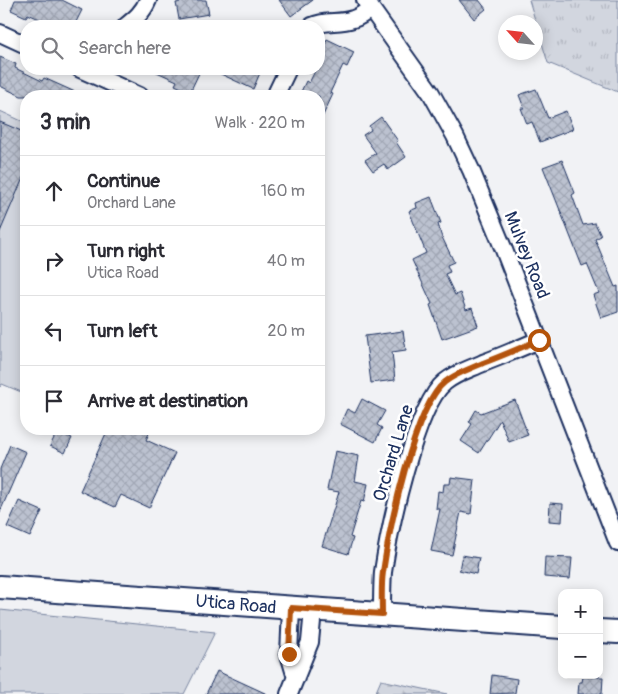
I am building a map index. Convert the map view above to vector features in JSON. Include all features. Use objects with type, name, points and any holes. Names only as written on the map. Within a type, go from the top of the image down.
[{"type":"main road","name":"Utica Road","points":[[0,587],[558,627]]},
{"type":"main road","points":[[603,631],[618,632]]},
{"type":"street","points":[[134,20],[145,8],[148,0]]},
{"type":"street","points":[[325,22],[352,20],[361,16],[368,4]]},
{"type":"street","name":"Mulvey Road","points":[[368,4],[431,93],[455,136],[504,250],[618,543]]},
{"type":"street","points":[[0,33],[20,42]]},
{"type":"street","points":[[94,75],[127,90]]},
{"type":"street","points":[[277,90],[285,75]]},
{"type":"street","name":"Orchard Lane","points":[[382,614],[384,571],[399,498],[424,413],[435,392],[445,382],[459,373],[539,340]]},
{"type":"street","points":[[291,608],[289,654],[296,678]]},
{"type":"street","points":[[289,694],[310,642],[313,610]]},
{"type":"green space","points":[[529,0],[618,0],[618,92],[548,63],[543,46],[543,15],[534,15]]},
{"type":"green space","points":[[0,111],[20,120],[20,392],[2,384],[0,387]]},
{"type":"green space","points":[[0,610],[215,632],[184,694],[0,694]]},
{"type":"green space","points":[[381,680],[447,694],[375,694]]},
{"type":"building","points":[[15,0],[62,0],[82,10],[77,20],[42,20],[28,14],[26,17],[11,10]]},
{"type":"building","points":[[179,0],[206,0],[209,14],[179,19],[176,3],[180,2]]},
{"type":"building","points":[[279,0],[313,0],[291,16]]},
{"type":"building","points":[[459,0],[479,0],[486,9],[474,19]]},
{"type":"building","points":[[327,39],[354,52],[347,67],[343,65],[330,93],[333,94],[325,111],[325,90],[302,90],[306,81],[309,83],[313,75],[325,75],[325,43]]},
{"type":"building","points":[[0,57],[16,64],[15,68],[20,70],[20,75],[30,75],[42,81],[44,78],[71,90],[20,90],[20,96],[0,86]]},
{"type":"building","points":[[164,75],[198,75],[191,90],[186,90],[175,85],[177,81]]},
{"type":"building","points":[[223,75],[259,75],[253,89]]},
{"type":"building","points":[[536,89],[548,118],[566,111],[573,129],[540,142],[532,122],[527,124],[521,108],[524,108],[519,95]]},
{"type":"building","points":[[381,117],[398,141],[396,142],[406,157],[388,170],[384,164],[373,171],[365,160],[376,153],[363,135],[371,130],[369,126]]},
{"type":"building","points":[[0,122],[20,130],[20,185],[0,232]]},
{"type":"building","points":[[562,160],[575,193],[572,195],[583,225],[595,223],[601,236],[595,239],[615,287],[618,286],[618,312],[601,318],[593,295],[599,293],[587,264],[582,266],[543,167]]},
{"type":"building","points":[[431,197],[441,223],[438,224],[441,235],[454,262],[447,265],[450,272],[445,274],[455,295],[460,293],[466,310],[472,308],[478,326],[442,339],[430,305],[432,304],[412,260],[426,253],[409,211],[417,208],[416,203]]},
{"type":"building","points":[[403,331],[406,350],[392,352],[395,380],[371,383],[365,336]]},
{"type":"building","points":[[362,399],[385,411],[377,425],[382,428],[375,442],[340,424],[347,409],[355,413]]},
{"type":"building","points":[[515,400],[528,435],[509,442],[500,420],[479,453],[461,441],[472,424],[469,422],[476,410],[481,413]]},
{"type":"building","points":[[56,435],[64,435],[72,438],[65,453],[50,446]]},
{"type":"building","points":[[105,435],[148,435],[146,440],[175,453],[149,508],[121,495],[115,507],[80,491]]},
{"type":"building","points":[[10,445],[26,452],[0,512],[0,469]]},
{"type":"building","points":[[335,451],[359,456],[355,481],[368,484],[364,502],[361,501],[350,537],[353,538],[348,554],[322,546],[339,492],[327,490]]},
{"type":"building","points":[[451,477],[475,480],[471,514],[461,512],[452,555],[431,551],[440,509],[436,509],[438,491],[443,492],[444,484],[450,484]]},
{"type":"building","points":[[19,501],[42,511],[30,537],[7,527]]},
{"type":"building","points":[[550,503],[563,504],[562,522],[549,521]]},
{"type":"building","points":[[462,555],[479,558],[476,574],[459,570]]},
{"type":"building","points":[[545,557],[572,558],[570,579],[544,577]]},
{"type":"building","points":[[217,671],[267,694],[206,694]]},
{"type":"building","points":[[492,675],[517,679],[515,693],[490,694]]},
{"type":"building","points":[[583,679],[603,679],[602,694],[578,694],[579,682],[582,682]]},
{"type":"route","points":[[289,654],[291,608],[382,614],[384,571],[399,498],[424,413],[435,392],[445,382],[459,373],[539,340]]}]
